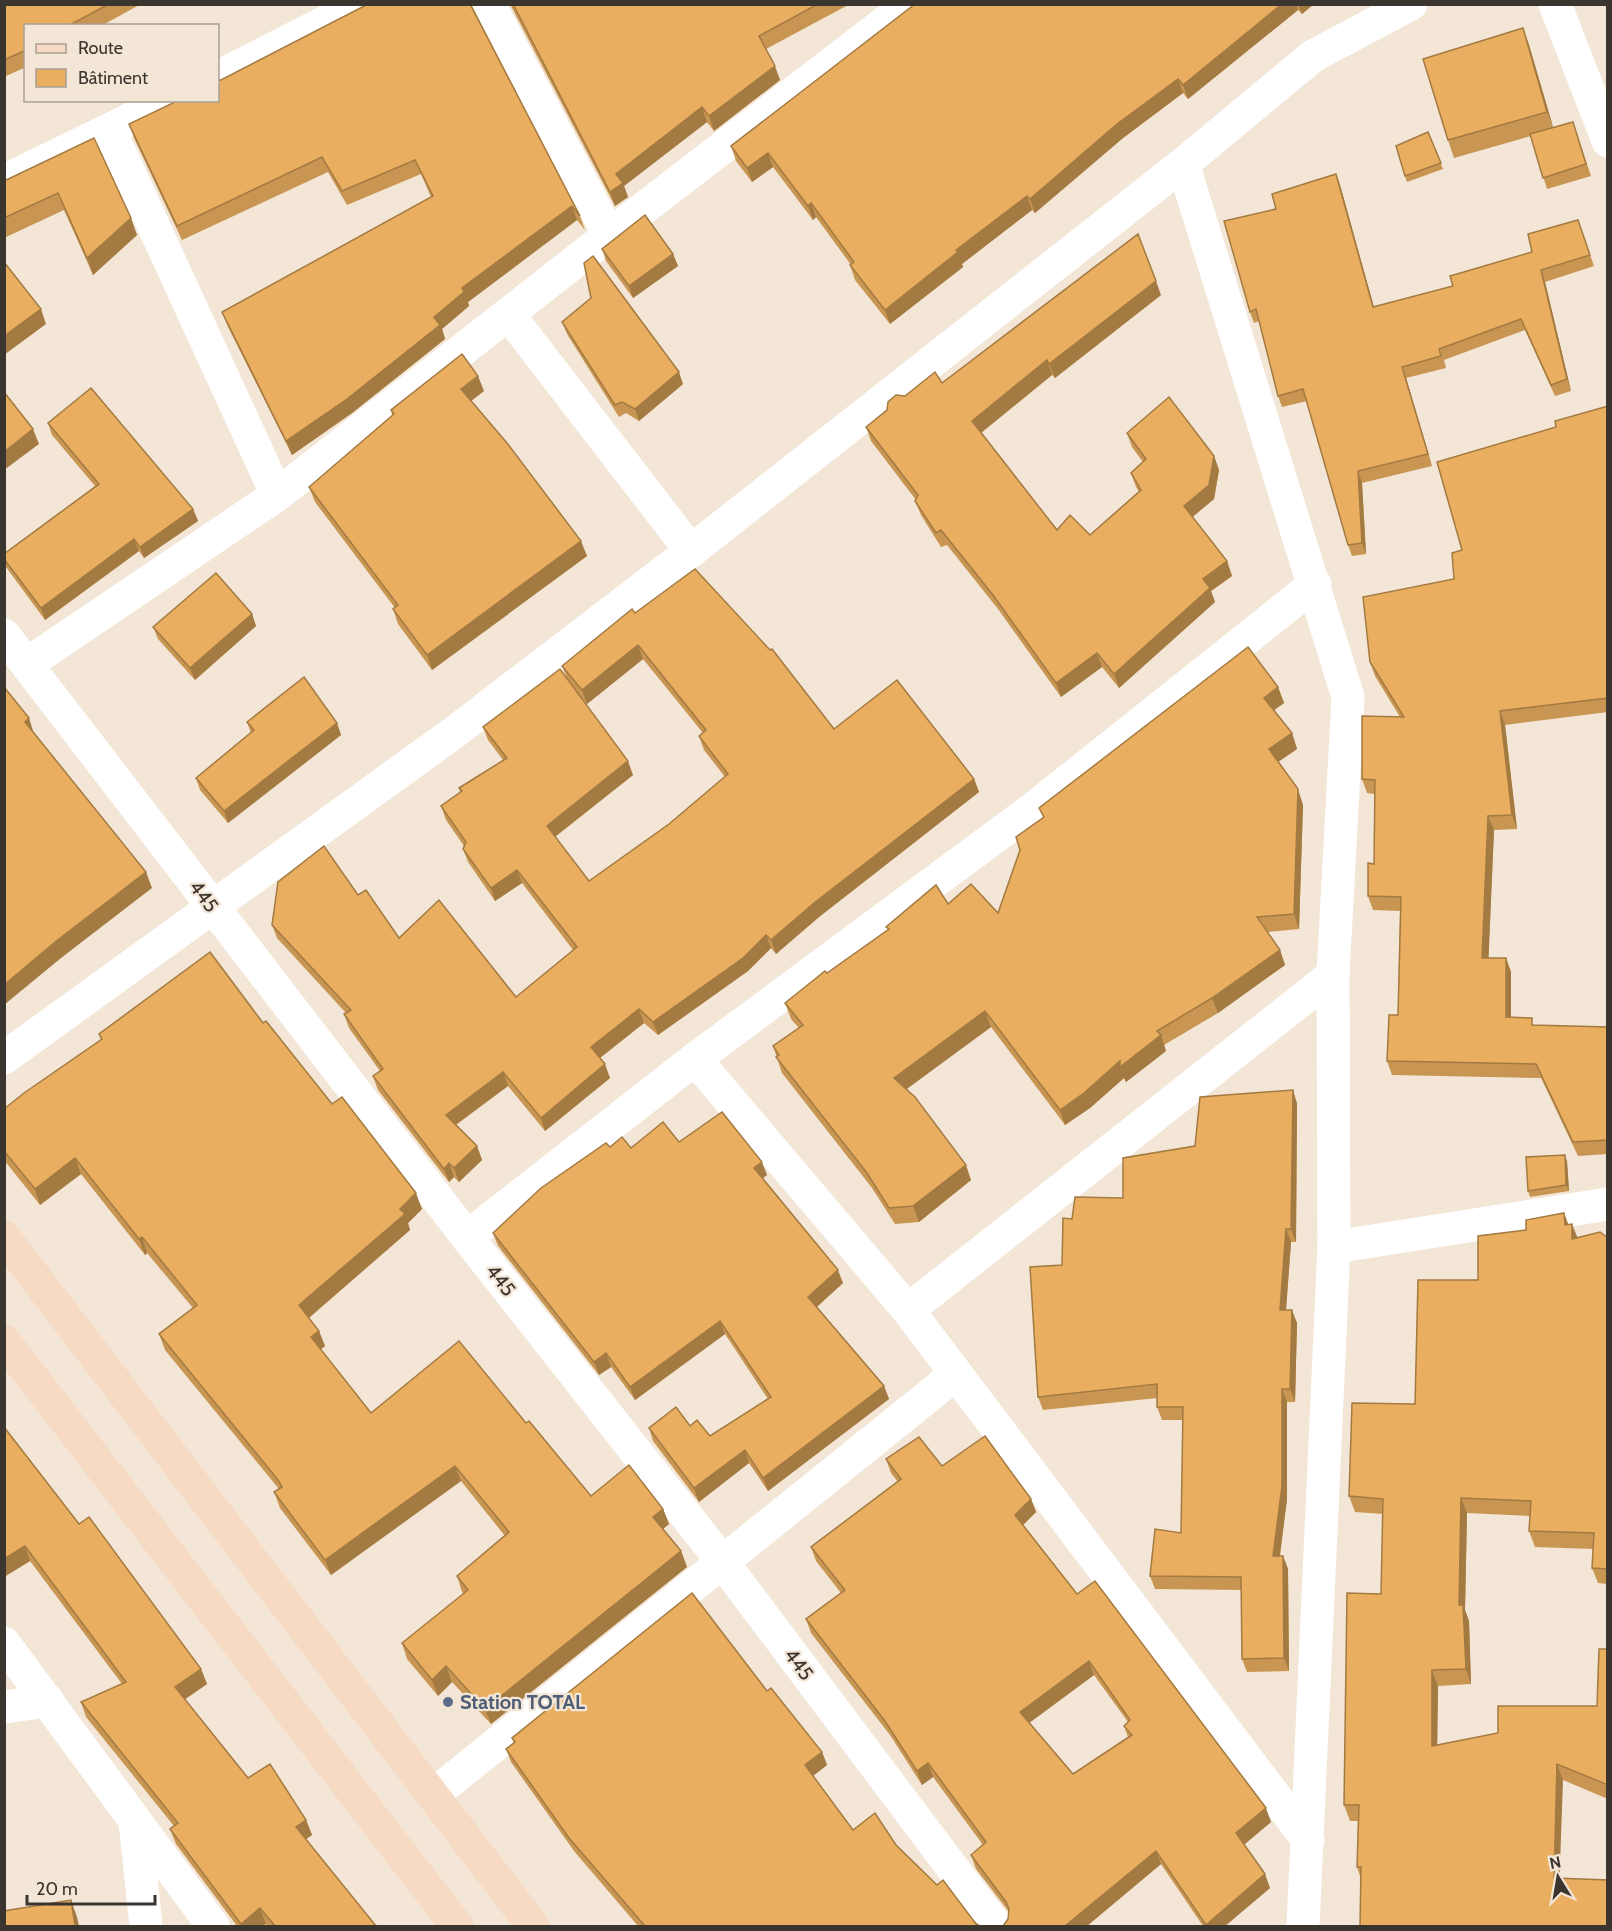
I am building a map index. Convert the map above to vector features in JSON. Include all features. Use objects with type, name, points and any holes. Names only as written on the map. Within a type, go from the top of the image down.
[{"type":"main road","points":[[4,1237],[533,1926]]},
{"type":"main road","points":[[4,1341],[15,1372],[457,1926]]},
{"type":"street","points":[[219,76],[362,4]]},
{"type":"street","points":[[489,4],[609,235]]},
{"type":"street","points":[[27,664],[277,495],[909,4]]},
{"type":"street","points":[[4,1058],[456,731],[691,551],[1183,164],[1313,56],[1411,4]]},
{"type":"street","points":[[1555,4],[1608,141]]},
{"type":"street","points":[[4,181],[166,102]]},
{"type":"street","points":[[110,131],[277,495]]},
{"type":"street","points":[[1183,164],[1315,584],[1348,697],[1333,975],[1334,1247],[1304,1926]]},
{"type":"street","points":[[509,315],[691,551]]},
{"type":"street","points":[[467,1237],[695,1059],[1034,808],[1315,584]]},
{"type":"street","name":"445","points":[[4,635],[467,1237],[722,1560],[996,1926]]},
{"type":"street","points":[[908,1310],[1333,975]]},
{"type":"street","points":[[695,1059],[908,1310],[1308,1840]]},
{"type":"street","points":[[1334,1247],[1608,1204]]},
{"type":"street","points":[[433,1795],[722,1560],[956,1374]]},
{"type":"street","points":[[4,1643],[213,1926]]},
{"type":"street","points":[[4,1707],[48,1701]]},
{"type":"street","points":[[135,1820],[146,1926]]},
{"type":"building","points":[[4,4],[109,4],[72,24],[24,24],[24,51],[4,60]]},
{"type":"building","points":[[368,4],[470,4],[580,216],[572,206],[462,288],[464,292],[434,317],[440,325],[347,399],[286,441],[222,312],[433,196],[415,160],[342,191],[322,157],[177,226],[129,124],[174,102],[219,102],[219,80]]},
{"type":"building","points":[[513,4],[818,4],[759,36],[775,66],[709,116],[702,107],[616,174],[623,183],[610,192]]},
{"type":"building","points":[[915,4],[1282,4],[1183,85],[1178,79],[1117,124],[1030,199],[1027,196],[956,250],[958,252],[885,310],[850,265],[854,262],[811,203],[808,206],[768,153],[747,168],[731,146]]},
{"type":"building","points":[[1523,28],[1547,112],[1448,140],[1423,59]]},
{"type":"building","points":[[1573,122],[1586,164],[1543,178],[1530,134]]},
{"type":"building","points":[[1428,132],[1441,163],[1405,176],[1396,146]]},
{"type":"building","points":[[94,138],[131,218],[87,258],[58,193],[4,218],[4,181]]},
{"type":"building","points":[[1336,174],[1373,307],[1453,286],[1450,276],[1532,252],[1528,234],[1578,220],[1590,255],[1541,270],[1567,379],[1551,385],[1521,319],[1439,349],[1441,356],[1402,367],[1428,454],[1358,471],[1362,543],[1348,545],[1303,389],[1278,396],[1256,309],[1250,312],[1224,221],[1276,209],[1272,194]]},
{"type":"building","points":[[645,215],[673,254],[629,286],[602,249]]},
{"type":"building","points":[[1138,234],[1156,281],[1049,364],[1047,360],[972,421],[1057,530],[1070,515],[1090,535],[1141,490],[1131,473],[1146,459],[1127,433],[1169,397],[1214,456],[1209,485],[1184,506],[1227,561],[1203,579],[1210,588],[1114,674],[1097,653],[1056,683],[993,595],[941,530],[936,533],[915,501],[918,495],[866,427],[887,410],[888,402],[896,395],[905,396],[935,372],[942,383]]},
{"type":"building","points":[[593,256],[679,372],[635,409],[622,402],[615,405],[562,322],[591,298],[584,263]]},
{"type":"building","points":[[4,262],[41,309],[4,336]]},
{"type":"building","points":[[462,354],[478,376],[461,389],[507,443],[581,541],[427,655],[393,609],[398,605],[309,487],[394,414],[391,410]]},
{"type":"building","points":[[91,388],[193,509],[140,547],[134,539],[41,608],[4,559],[4,554],[99,484],[48,423]]},
{"type":"building","points":[[4,392],[33,429],[4,452]]},
{"type":"building","points":[[1608,406],[1608,698],[1500,711],[1512,815],[1488,816],[1482,958],[1506,958],[1506,1017],[1532,1018],[1532,1025],[1608,1027],[1608,1140],[1573,1142],[1536,1064],[1387,1061],[1389,1015],[1398,1015],[1401,897],[1368,896],[1368,863],[1374,864],[1375,780],[1362,779],[1362,716],[1404,717],[1370,662],[1363,597],[1454,579],[1452,553],[1462,550],[1437,462],[1556,427],[1555,421]]},
{"type":"building","points":[[695,569],[770,650],[772,649],[834,729],[897,680],[974,779],[814,903],[771,940],[766,935],[743,958],[653,1022],[639,1009],[591,1047],[605,1064],[541,1118],[503,1072],[446,1115],[477,1146],[454,1168],[449,1163],[444,1169],[373,1076],[383,1069],[344,1014],[351,1010],[272,925],[278,882],[324,846],[358,895],[366,890],[399,938],[439,900],[516,997],[577,947],[517,870],[491,888],[463,849],[466,842],[441,806],[462,791],[459,788],[507,758],[483,727],[560,669],[628,761],[547,826],[589,881],[669,824],[728,774],[699,736],[706,730],[638,645],[582,690],[562,666],[632,609],[635,613]]},
{"type":"building","points":[[216,573],[252,614],[190,668],[153,627]]},
{"type":"building","points":[[1248,647],[1278,687],[1264,698],[1292,733],[1269,749],[1298,789],[1294,914],[1257,917],[1280,950],[1212,998],[1157,1031],[1161,1035],[1120,1067],[1120,1061],[1084,1093],[1060,1110],[985,1011],[894,1078],[915,1097],[966,1165],[913,1206],[889,1208],[867,1173],[776,1057],[779,1055],[773,1046],[803,1025],[785,1003],[825,971],[827,973],[889,929],[886,927],[936,885],[948,904],[971,884],[998,913],[1020,850],[1016,837],[1044,817],[1039,808]]},
{"type":"building","points":[[304,677],[337,723],[224,811],[196,778],[254,730],[247,722]]},
{"type":"building","points":[[4,687],[29,718],[25,722],[146,872],[55,942],[4,985]]},
{"type":"building","points":[[210,952],[263,1023],[266,1021],[332,1104],[342,1097],[416,1193],[400,1209],[405,1214],[299,1305],[319,1331],[311,1337],[371,1413],[459,1341],[526,1423],[529,1421],[591,1496],[629,1465],[663,1509],[653,1517],[681,1551],[485,1709],[446,1666],[432,1680],[402,1643],[468,1590],[457,1576],[509,1532],[455,1466],[325,1560],[274,1492],[282,1487],[278,1480],[159,1334],[197,1305],[142,1237],[139,1239],[75,1158],[35,1189],[4,1151],[4,1109],[102,1039],[99,1034]]},
{"type":"building","points":[[1293,1090],[1291,1229],[1286,1229],[1280,1310],[1292,1310],[1290,1389],[1282,1389],[1282,1486],[1273,1556],[1283,1556],[1284,1658],[1242,1659],[1241,1577],[1150,1576],[1155,1529],[1181,1533],[1183,1407],[1157,1407],[1157,1384],[1038,1397],[1030,1267],[1062,1265],[1063,1218],[1072,1219],[1075,1197],[1123,1198],[1123,1158],[1195,1146],[1200,1097]]},
{"type":"building","points":[[722,1112],[762,1162],[754,1168],[838,1270],[808,1297],[884,1386],[763,1478],[745,1450],[694,1488],[649,1428],[676,1407],[690,1426],[697,1420],[710,1436],[771,1397],[720,1321],[630,1387],[606,1353],[594,1362],[493,1233],[541,1188],[606,1143],[610,1147],[622,1137],[631,1148],[663,1122],[679,1142]]},
{"type":"building","points":[[1565,1155],[1566,1185],[1528,1191],[1526,1157]]},
{"type":"building","points":[[1564,1213],[1565,1225],[1572,1224],[1572,1239],[1600,1232],[1608,1238],[1608,1569],[1592,1568],[1594,1533],[1529,1531],[1531,1501],[1461,1498],[1459,1605],[1463,1605],[1466,1669],[1432,1670],[1432,1746],[1498,1733],[1498,1706],[1597,1706],[1599,1649],[1608,1649],[1608,1785],[1557,1764],[1554,1878],[1608,1880],[1608,1926],[1360,1926],[1361,1867],[1357,1867],[1359,1805],[1344,1805],[1347,1593],[1381,1594],[1383,1499],[1349,1496],[1352,1403],[1415,1404],[1418,1280],[1478,1280],[1478,1236],[1526,1230],[1526,1220]]},
{"type":"building","points":[[4,1427],[79,1524],[89,1517],[201,1669],[175,1687],[248,1778],[270,1764],[306,1820],[296,1827],[376,1926],[275,1926],[260,1908],[241,1924],[170,1829],[178,1823],[81,1702],[126,1682],[25,1546],[4,1559]]},
{"type":"building","points":[[985,1436],[1031,1499],[1015,1515],[1077,1594],[1095,1581],[1266,1808],[1236,1833],[1265,1874],[1206,1925],[1156,1851],[1065,1926],[1003,1926],[1008,1919],[1009,1909],[1006,1902],[971,1855],[986,1842],[928,1763],[917,1771],[885,1721],[806,1619],[845,1590],[811,1547],[901,1479],[886,1459],[919,1437],[942,1466]],"holes":[[[1089,1661],[1130,1720],[1124,1726],[1132,1735],[1073,1774],[1020,1712]]]},
{"type":"building","points":[[692,1593],[767,1691],[771,1688],[822,1752],[805,1765],[853,1830],[875,1813],[896,1845],[937,1885],[943,1880],[976,1924],[980,1926],[645,1926],[569,1838],[506,1749],[515,1742],[512,1738]]},
{"type":"building","points":[[71,1900],[75,1926],[4,1926],[4,1911]]},
{"type":"place","name":"Station TOTAL","points":[[448,1702]]}]
